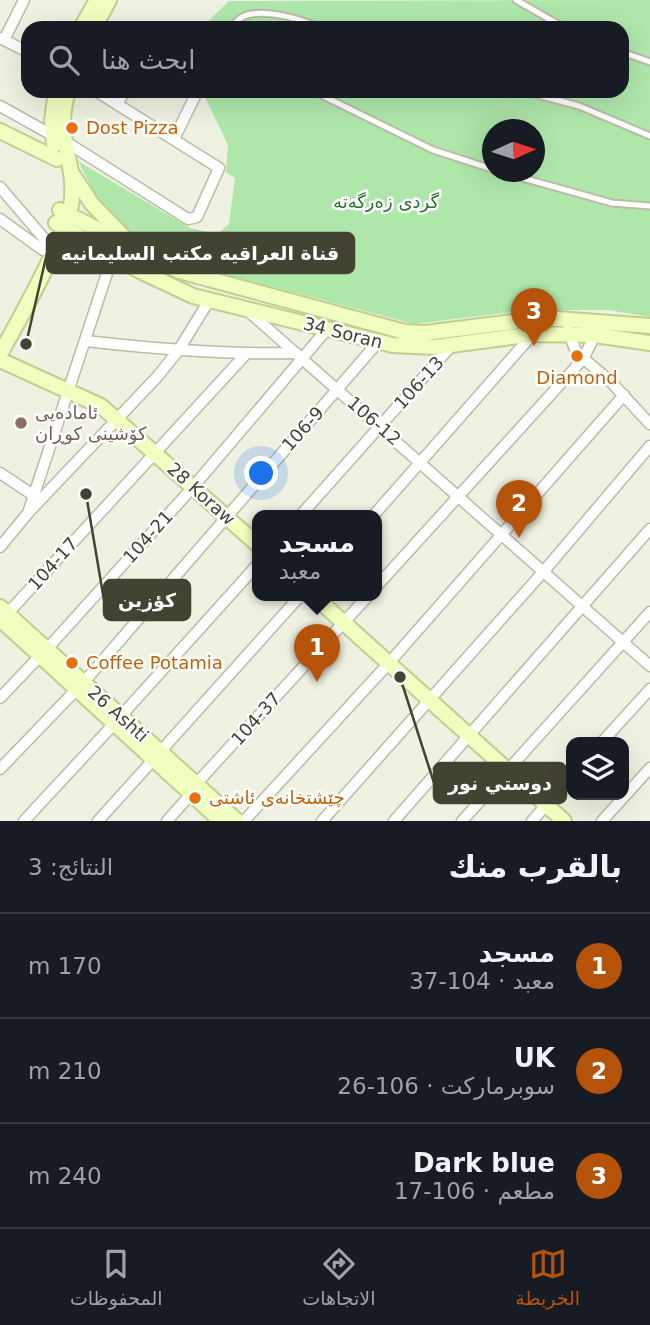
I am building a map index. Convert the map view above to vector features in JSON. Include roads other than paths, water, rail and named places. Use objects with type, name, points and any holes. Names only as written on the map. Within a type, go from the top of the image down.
[{"type":"main road","points":[[85,21],[97,0]]},
{"type":"main road","points":[[98,21],[109,0]]},
{"type":"main road","points":[[0,333],[45,246],[63,219],[64,191],[57,159],[57,98]]},
{"type":"main road","points":[[66,98],[57,137],[70,169],[92,204],[136,248]]},
{"type":"main road","points":[[0,123],[22,140]]},
{"type":"main road","points":[[0,131],[57,159]]},
{"type":"main road","points":[[0,354],[63,219],[73,188],[70,169]]},
{"type":"main road","name":"34 Soran","points":[[63,219],[136,248],[200,278],[405,332],[425,333],[528,319],[568,319],[650,326]]},
{"type":"main road","name":"34 Soran","points":[[63,219],[113,255],[164,283],[247,310],[379,341],[417,348],[533,334],[568,334],[650,343]]},
{"type":"main road","name":"28 Koraw","points":[[0,360],[87,397],[117,418],[252,540]]},
{"type":"main road","points":[[319,601],[564,821]]},
{"type":"main road","name":"26 Ashti","points":[[2,617],[194,789],[237,821]]},
{"type":"main road","name":"26 Ashti","points":[[194,789],[221,821]]},
{"type":"street","points":[[21,48],[2,39],[24,0]]},
{"type":"street","points":[[0,106],[57,137],[188,219],[194,219],[219,173],[219,168],[107,98]]},
{"type":"street","points":[[117,104],[121,98]]},
{"type":"street","points":[[174,139],[194,98]]},
{"type":"street","points":[[0,187],[45,246]]},
{"type":"street","points":[[0,219],[45,246]]},
{"type":"street","points":[[28,513],[113,255]]},
{"type":"street","points":[[0,547],[28,513],[178,351],[210,299]]},
{"type":"street","name":"106-12","points":[[247,310],[650,666]]},
{"type":"street","points":[[568,319],[568,334],[573,348],[624,395],[650,424]]},
{"type":"street","name":"104-21","points":[[0,698],[193,486],[300,356],[328,328]]},
{"type":"street","points":[[379,510],[533,334]]},
{"type":"street","points":[[382,580],[583,359],[595,335]]},
{"type":"street","points":[[86,341],[178,351],[300,356]]},
{"type":"street","name":"106-9","points":[[0,769],[80,686],[379,341]]},
{"type":"street","name":"106-13","points":[[305,510],[453,344]]},
{"type":"street","name":"104-17","points":[[2,617],[245,355]]},
{"type":"street","points":[[244,821],[389,663],[624,395]]},
{"type":"street","points":[[322,821],[544,571],[650,446]]},
{"type":"street","points":[[0,473],[33,495]]},
{"type":"street","points":[[394,821],[650,529]]},
{"type":"street","points":[[24,821],[252,570]]},
{"type":"street","points":[[98,821],[296,601]]},
{"type":"street","name":"104-37","points":[[167,821],[363,601]]},
{"type":"street","points":[[463,821],[650,612]]},
{"type":"street","points":[[607,737],[650,689]]},
{"type":"street","points":[[602,821],[650,768]]},
{"type":"street","points":[[532,821],[566,783]]},
{"type":"lane","points":[[516,0],[553,21]]},
{"type":"lane","points":[[236,21],[243,16],[277,13],[306,21]]},
{"type":"lane","points":[[629,54],[650,61]]},
{"type":"lane","points":[[327,98],[433,150],[482,166]]},
{"type":"lane","points":[[549,98],[579,106],[650,136]]},
{"type":"lane","points":[[537,182],[612,203],[650,206]]},
{"type":"place","name":"Dost Pizza","points":[[72,128]]},
{"type":"place","name":"قناة العراقيه مكتب السليمانيه","points":[[26,344]]},
{"type":"place","name":"Dark blue","points":[[534,346]]},
{"type":"place","name":"Diamond","points":[[577,356]]},
{"type":"place","name":"ئامادەیی کۆشینی کوڕان","points":[[21,423]]},
{"type":"place","name":"كؤزين","points":[[86,494]]},
{"type":"place","name":"UK","points":[[519,538]]},
{"type":"place","name":"Coffee Potamia","points":[[72,663]]},
{"type":"place","name":"دوستي نور","points":[[400,677]]},
{"type":"place","name":"مسجد","points":[[317,682]]},
{"type":"place","name":"چێشتخانەی ئاشتی","points":[[195,798]]},
{"type":"park label","name":"گردی زەرگەتە","points":[[386,202]]}]
